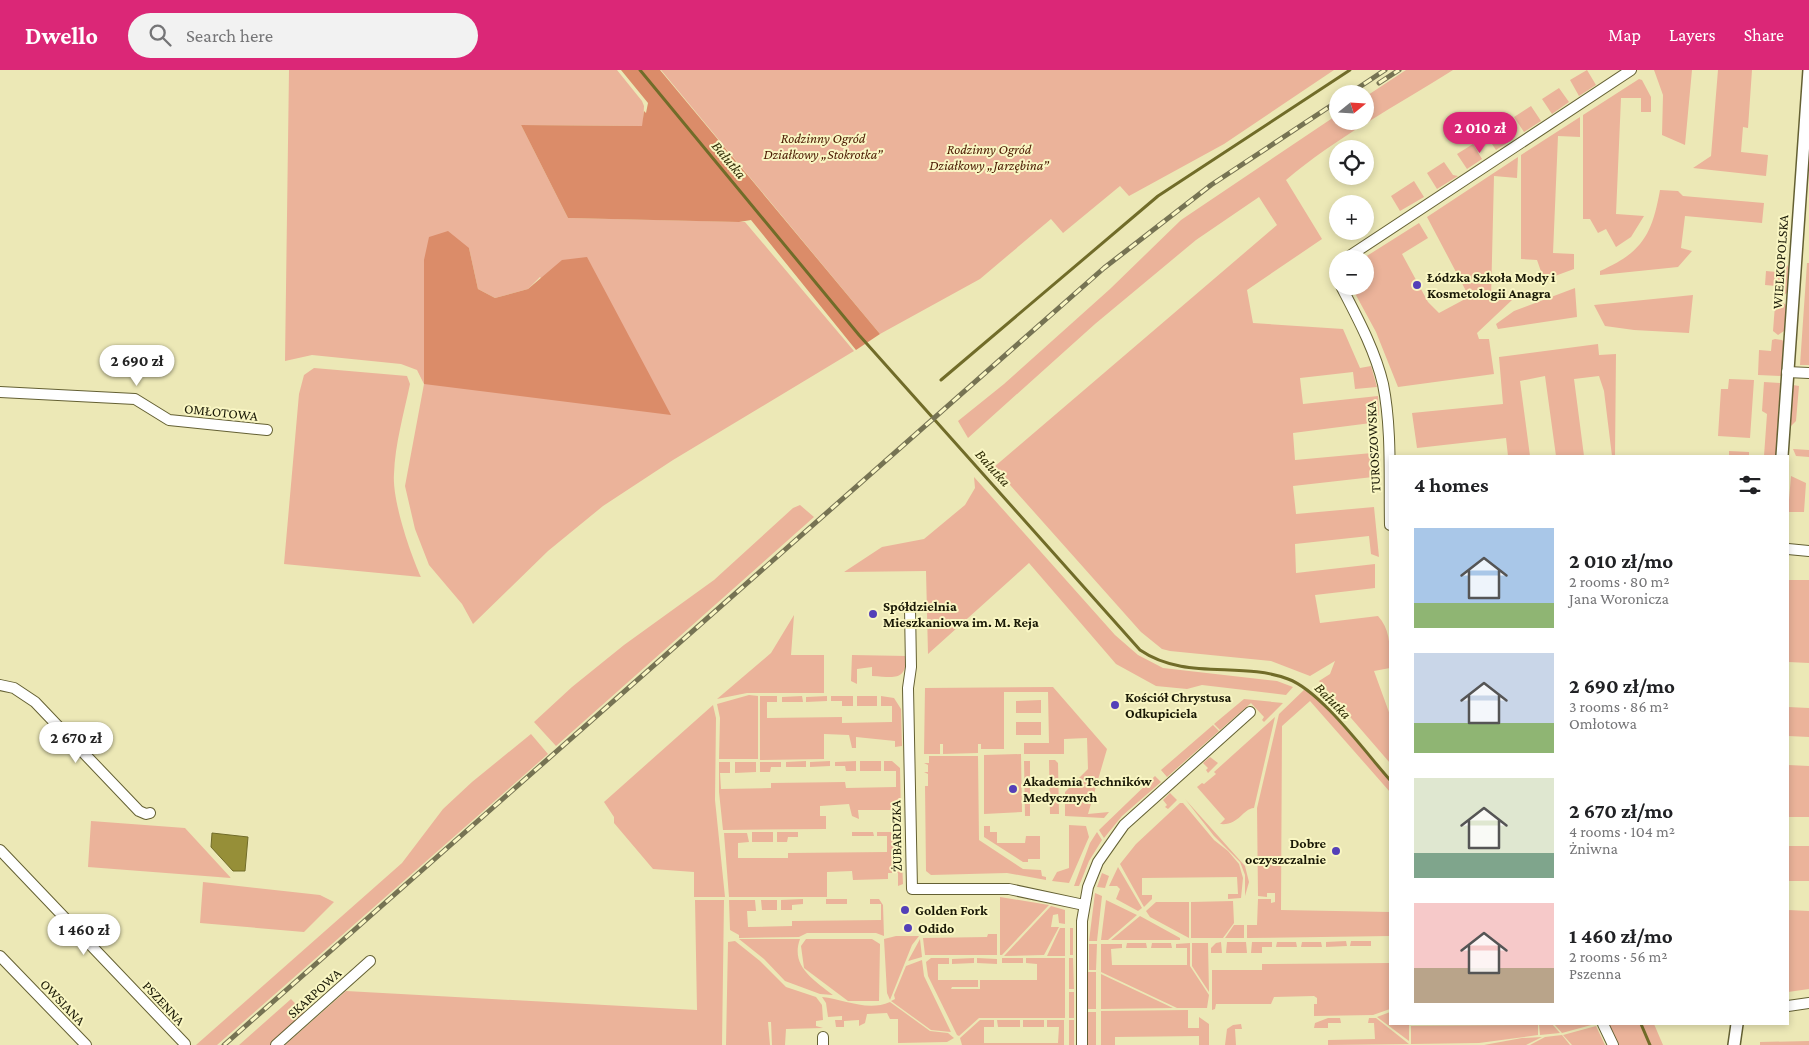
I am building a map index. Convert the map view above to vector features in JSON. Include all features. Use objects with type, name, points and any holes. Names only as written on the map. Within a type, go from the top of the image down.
[{"type":"street","points":[[1359,250],[1631,70]]},
{"type":"street","name":"WIELKOPOLSKA","points":[[1782,455],[1809,70]]},
{"type":"street","name":"TUROSZOWSKA","points":[[1346,295],[1364,332],[1383,385],[1387,412],[1389,487]]},
{"type":"street","points":[[1787,372],[1809,373]]},
{"type":"street","name":"OMŁOTOWA","points":[[0,392],[135,399],[169,420],[266,430]]},
{"type":"street","points":[[1789,549],[1809,551]]},
{"type":"street","name":"ŻUBARDZKA","points":[[910,608],[911,667],[908,688],[912,889],[1009,889],[1084,905]]},
{"type":"street","points":[[0,685],[14,688],[35,702],[139,811],[146,814],[150,813]]},
{"type":"street","points":[[1082,1045],[1082,921],[1088,887],[1098,862],[1124,825],[1250,712]]},
{"type":"street","name":"PSZENNA","points":[[0,850],[185,1044]]},
{"type":"street","name":"OWSIANA","points":[[0,956],[86,1045]]},
{"type":"street","name":"SKARPOWA","points":[[276,1045],[370,961]]},
{"type":"street","points":[[1789,1006],[1809,1003]]},
{"type":"street","points":[[1603,1025],[1612,1045]]},
{"type":"street","points":[[1734,1045],[1737,1025]]},
{"type":"green space","points":[[289,70],[617,70],[642,101],[644,106],[643,126],[521,125],[568,218],[745,222],[854,351],[673,460],[603,506],[548,551],[473,624],[462,604],[429,565],[415,529],[405,486],[424,384],[417,370],[401,364],[312,355],[285,361]],"holes":[[[469,248],[478,289],[495,298],[528,289],[540,277],[670,414],[424,261]]]},
{"type":"green space","name":"Rodzinny Ogród Działkowy „Jarzębina”","points":[[661,70],[1334,70],[1224,144],[1129,196],[1120,186],[1063,233],[1051,219],[980,279],[880,334]]},
{"type":"green space","points":[[1406,70],[1453,70],[1374,119],[1374,91]]},
{"type":"green space","points":[[1587,70],[1596,85],[1579,96],[1570,80]]},
{"type":"green space","points":[[1654,70],[1692,70],[1685,145],[1662,135],[1663,95]]},
{"type":"green space","points":[[1718,70],[1752,70],[1748,128],[1743,127],[1741,152],[1768,155],[1766,176],[1693,168],[1711,156]]},
{"type":"green space","points":[[1639,79],[1642,80],[1651,97],[1651,112],[1641,112],[1641,98],[1621,98],[1616,214],[1644,216],[1631,237],[1616,247],[1606,229],[1598,233],[1590,219],[1583,219],[1583,115]]},
{"type":"green space","points":[[1559,88],[1569,102],[1552,114],[1542,99]]},
{"type":"green space","points":[[1531,106],[1541,121],[1524,132],[1514,117]]},
{"type":"green space","points":[[1580,117],[1580,137],[1558,136],[1553,253],[1574,254],[1574,269],[1544,280],[1537,260],[1521,259],[1521,155]]},
{"type":"green space","points":[[1329,120],[1329,130],[1356,130],[1340,140],[1329,140],[1329,147],[1286,180],[1322,239],[1247,290],[1253,323],[1343,329],[1360,368],[1371,366],[1377,387],[1355,389],[1353,372],[1300,378],[1303,404],[1378,396],[1379,415],[1371,423],[1293,433],[1295,460],[1372,453],[1373,477],[1293,486],[1296,514],[1374,507],[1379,557],[1371,554],[1369,536],[1295,544],[1296,573],[1375,564],[1375,588],[1315,595],[1320,623],[1378,616],[1385,627],[1389,640],[1389,668],[1374,671],[1389,712],[1389,762],[1319,681],[1330,674],[1335,661],[1310,676],[1271,661],[1162,649],[1141,632],[994,467],[1277,225],[1259,197],[1196,240],[1095,324],[968,438],[958,421],[1004,384],[1110,289],[1181,220]]},
{"type":"green space","points":[[1503,124],[1513,139],[1496,150],[1486,135]]},
{"type":"green space","points":[[1473,144],[1482,159],[1467,169],[1457,154]]},
{"type":"green space","points":[[1518,157],[1517,178],[1494,176],[1491,299],[1512,300],[1477,333],[1479,339],[1489,339],[1494,374],[1398,387],[1376,332],[1356,295],[1374,295],[1374,251],[1419,223],[1428,238],[1402,254],[1428,302],[1439,313],[1467,298],[1465,289],[1427,217]]},
{"type":"green space","points":[[1444,162],[1453,175],[1458,176],[1437,189],[1427,173]]},
{"type":"green space","points":[[1414,181],[1424,197],[1400,211],[1391,196]]},
{"type":"green space","points":[[1660,190],[1678,191],[1683,196],[1764,203],[1762,223],[1685,216],[1681,248],[1692,251],[1678,267],[1600,275],[1600,271],[1626,257],[1643,240],[1653,219]]},
{"type":"green space","points":[[1781,263],[1789,268],[1787,293],[1781,296],[1776,292],[1776,286],[1765,285],[1766,271],[1777,272],[1777,266]]},
{"type":"green space","points":[[1807,263],[1809,263],[1809,365],[1800,365]]},
{"type":"green space","points":[[1575,288],[1577,317],[1498,329],[1496,324],[1514,311]]},
{"type":"green space","points":[[1693,295],[1689,333],[1634,330],[1605,326],[1594,305]]},
{"type":"green space","points":[[1778,302],[1785,304],[1786,307],[1784,331],[1778,335],[1773,331],[1775,305]]},
{"type":"green space","points":[[1772,340],[1784,342],[1781,376],[1758,375],[1759,350],[1771,351]]},
{"type":"green space","points":[[1598,344],[1599,355],[1616,354],[1615,455],[1612,455],[1604,391],[1599,376],[1574,379],[1584,455],[1556,455],[1545,376],[1520,381],[1530,455],[1508,455],[1506,438],[1417,448],[1412,413],[1503,404],[1499,357]]},
{"type":"green space","points":[[314,368],[407,376],[410,384],[396,451],[394,485],[403,526],[421,577],[284,564],[299,394],[304,375]]},
{"type":"green space","points":[[1729,379],[1754,380],[1750,438],[1718,436],[1721,389],[1728,389]]},
{"type":"green space","points":[[1764,382],[1780,383],[1776,455],[1764,455],[1767,414],[1762,411]]},
{"type":"green space","points":[[1793,385],[1799,386],[1796,421],[1790,427]]},
{"type":"green space","points":[[1793,449],[1809,450],[1809,457],[1796,456]]},
{"type":"green space","points":[[1729,451],[1749,452],[1749,455],[1729,455]]},
{"type":"green space","points":[[1791,476],[1806,483],[1804,512],[1789,512]]},
{"type":"green space","points":[[974,477],[1115,635],[1138,655],[1163,668],[1277,681],[1293,687],[1286,695],[1202,685],[1187,689],[1156,686],[1116,664],[1029,563],[928,654],[926,571],[844,572],[882,547],[924,539],[965,505],[975,488]]},
{"type":"green space","points":[[800,505],[814,517],[556,746],[534,722],[572,687],[624,645],[714,580],[793,508]]},
{"type":"green space","points":[[1789,580],[1809,580],[1809,663],[1789,662]]},
{"type":"green space","points":[[794,615],[791,655],[824,655],[824,693],[747,693],[717,699],[771,653]]},
{"type":"green space","points":[[852,655],[907,656],[904,670],[897,676],[872,676],[872,667],[857,669],[857,684],[851,681]]},
{"type":"green space","points":[[1053,687],[1107,749],[1088,814],[1109,812],[1104,818],[1065,816],[1065,792],[1088,769],[1087,738],[1064,739],[1064,754],[1024,754],[1024,743],[1049,743],[1048,692],[1004,692],[1004,749],[981,749],[981,744],[978,744],[978,753],[943,754],[943,744],[940,744],[940,754],[924,754],[925,688]]},
{"type":"green space","points":[[1306,688],[1316,696],[1389,779],[1389,791],[1310,701],[1282,726],[1281,910],[1389,912],[1389,936],[1247,938],[1247,925],[1257,925],[1258,899],[1271,899],[1271,903],[1275,902],[1275,893],[1267,893],[1267,897],[1258,896],[1257,808],[1279,714]]},
{"type":"green space","points":[[749,695],[758,696],[758,759],[719,759],[720,718],[717,704]]},
{"type":"green space","points":[[760,696],[777,696],[777,702],[767,702],[767,718],[842,717],[842,723],[892,722],[892,706],[881,706],[881,696],[894,698],[901,709],[902,746],[895,747],[895,741],[856,737],[856,748],[852,748],[849,735],[824,734],[824,759],[760,760]]},
{"type":"green space","points":[[802,696],[803,702],[782,702],[782,697]]},
{"type":"green space","points":[[827,696],[827,701],[806,702],[806,697]]},
{"type":"green space","points":[[831,696],[853,696],[853,706],[842,706],[842,701],[831,701]]},
{"type":"green space","points":[[857,696],[877,696],[877,706],[857,706]]},
{"type":"green space","points":[[1244,699],[1283,703],[1264,722],[1262,720],[1264,717],[1251,703],[1220,730],[1214,724]]},
{"type":"green space","points":[[1041,700],[1041,713],[1016,713],[1016,701]]},
{"type":"green space","points":[[713,705],[716,718],[715,800],[725,897],[694,897],[694,872],[653,869],[614,823],[614,817],[604,802]]},
{"type":"green space","points":[[1789,707],[1809,708],[1809,737],[1789,736]]},
{"type":"green space","points":[[1275,717],[1254,808],[1246,811],[1232,822],[1220,824],[1225,819],[1197,787],[1216,774],[1214,772]]},
{"type":"green space","points":[[1016,722],[1041,722],[1041,735],[1016,735]]},
{"type":"green space","points":[[1213,725],[1219,731],[1167,777],[1161,770]]},
{"type":"green space","points":[[531,734],[548,754],[217,1045],[196,1045],[402,863],[443,809],[472,782]]},
{"type":"green space","points":[[1021,754],[1022,812],[984,814],[984,755]]},
{"type":"green space","points":[[929,756],[978,756],[979,840],[1023,869],[1041,870],[1042,876],[1046,877],[1046,880],[1007,873],[931,875],[926,871],[925,786],[928,786],[928,774],[924,772],[928,772],[928,765],[924,763],[929,763]]},
{"type":"green space","points":[[1210,757],[1218,763],[1208,773],[1206,770],[1208,768],[1203,763]]},
{"type":"green space","points":[[1049,760],[1055,760],[1058,763],[1059,814],[1050,814]]},
{"type":"green space","points":[[806,761],[806,767],[786,767],[786,762]]},
{"type":"green space","points":[[830,761],[830,766],[810,767],[810,762]]},
{"type":"green space","points":[[856,761],[856,771],[846,771],[845,766],[835,766],[835,762]]},
{"type":"green space","points":[[860,761],[881,761],[881,771],[860,771]]},
{"type":"green space","points":[[884,761],[892,761],[900,768],[901,817],[897,819],[897,810],[858,810],[859,819],[852,816],[849,804],[820,806],[820,816],[826,816],[826,829],[723,830],[719,792],[719,762],[730,762],[730,773],[720,773],[721,789],[771,788],[771,783],[845,782],[846,788],[896,787],[896,771],[884,771]]},
{"type":"green space","points":[[1024,761],[1030,761],[1030,816],[1025,816]]},
{"type":"green space","points":[[735,762],[756,762],[756,772],[735,773]]},
{"type":"green space","points":[[760,762],[781,762],[781,767],[771,767],[770,772],[760,772]]},
{"type":"green space","points":[[1789,765],[1809,766],[1809,817],[1789,817]]},
{"type":"green space","points":[[1155,776],[1161,782],[1122,816],[1104,838],[1099,830]]},
{"type":"green space","points":[[1170,793],[1177,800],[1168,809],[1165,807],[1167,805],[1163,800]]},
{"type":"green space","points":[[1185,799],[1245,866],[1249,882],[1245,896],[1245,875],[1240,862],[1214,836]]},
{"type":"green space","points":[[1180,803],[1183,803],[1214,840],[1228,851],[1239,864],[1243,878],[1241,898],[1228,899],[1228,894],[1238,894],[1237,877],[1142,878],[1142,895],[1152,895],[1152,899],[1144,907],[1120,864],[1136,844]]},
{"type":"green space","points":[[91,821],[185,828],[231,878],[88,867]]},
{"type":"green space","points":[[1069,825],[1086,826],[1089,837],[1069,883],[1052,881],[1057,872],[1069,868]]},
{"type":"green space","points":[[984,826],[990,826],[990,832],[997,832],[997,843],[1025,843],[1026,836],[1040,836],[1040,859],[1028,859],[1028,862],[1023,862],[984,837]]},
{"type":"green space","points":[[752,832],[773,832],[773,842],[752,842]]},
{"type":"green space","points":[[777,832],[798,832],[798,837],[788,837],[787,842],[777,842]]},
{"type":"green space","points":[[852,832],[873,832],[874,836],[852,836]]},
{"type":"green space","points":[[877,832],[893,832],[901,839],[903,884],[898,886],[898,873],[888,873],[888,879],[853,880],[852,871],[827,872],[827,897],[729,897],[724,833],[747,833],[749,842],[738,843],[738,858],[788,858],[788,853],[887,852],[887,836],[877,836]]},
{"type":"green space","points":[[1097,832],[1102,840],[1089,861],[1079,886],[1074,886],[1090,843]]},
{"type":"green space","points":[[1789,846],[1809,846],[1809,881],[1789,881]]},
{"type":"green space","points":[[1118,867],[1142,908],[1138,911],[1116,899],[1120,889],[1117,886],[1109,886]]},
{"type":"green space","points":[[1102,873],[1109,876],[1105,888],[1097,887]]},
{"type":"green space","points":[[203,882],[320,895],[334,902],[304,932],[200,923]]},
{"type":"green space","points":[[1095,893],[1102,896],[1097,941],[1089,941]]},
{"type":"green space","points":[[1000,897],[1049,905],[1002,955],[1000,955]]},
{"type":"green space","points":[[803,899],[803,904],[792,905],[792,910],[781,910],[781,900]]},
{"type":"green space","points":[[826,899],[847,899],[847,904],[826,904]]},
{"type":"green space","points":[[870,899],[879,899],[883,905],[884,936],[876,933],[807,933],[799,937],[739,938],[739,935],[730,930],[729,900],[755,900],[756,911],[747,911],[748,927],[792,926],[792,921],[881,920],[881,904],[870,904]]},
{"type":"green space","points":[[695,900],[724,900],[722,1045],[285,1045],[346,991],[697,1010]]},
{"type":"green space","points":[[761,900],[777,900],[777,910],[762,910]]},
{"type":"green space","points":[[1106,900],[1137,915],[1108,940],[1101,940]]},
{"type":"green space","points":[[1233,901],[1234,923],[1223,938],[1191,938],[1191,902]]},
{"type":"green space","points":[[1156,902],[1189,902],[1189,938],[1150,917],[1146,911]]},
{"type":"green space","points":[[1051,906],[1065,910],[1065,924],[1059,923],[1058,914],[1053,915],[1051,927],[1059,927],[1044,955],[1004,956]]},
{"type":"green space","points":[[1789,910],[1809,911],[1809,989],[1789,992]]},
{"type":"green space","points":[[1140,916],[1180,938],[1180,940],[1111,940]]},
{"type":"green space","points":[[1234,925],[1244,925],[1244,938],[1225,938]]},
{"type":"green space","points":[[1060,928],[1065,928],[1065,956],[1047,956]]},
{"type":"green space","points":[[1070,928],[1073,928],[1073,955],[1070,955]]},
{"type":"green space","points":[[988,934],[997,934],[997,955],[925,955],[923,938],[987,937]]},
{"type":"green space","points":[[896,936],[919,936],[912,945],[890,1000],[887,993],[884,939]]},
{"type":"green space","points":[[739,939],[800,939],[798,957],[801,965],[812,978],[833,995],[820,994],[785,981],[764,959]]},
{"type":"green space","points":[[806,939],[872,939],[880,944],[879,1001],[848,1001],[804,968],[801,946]]},
{"type":"green space","points":[[920,939],[922,957],[908,961]]},
{"type":"green space","points":[[735,941],[760,961],[786,987],[816,997],[822,1005],[823,1020],[816,1021],[816,1026],[823,1028],[786,1029],[785,1045],[772,1045],[771,1022],[768,1022],[770,1045],[726,1045],[728,942]]},
{"type":"green space","points":[[1346,941],[1347,946],[1326,947],[1326,942]]},
{"type":"green space","points":[[1351,941],[1371,941],[1371,946],[1350,946]]},
{"type":"green space","points":[[1221,942],[1222,953],[1211,953],[1211,948],[1216,943]]},
{"type":"green space","points":[[1227,942],[1246,942],[1247,953],[1226,953]]},
{"type":"green space","points":[[1252,942],[1272,942],[1272,947],[1262,947],[1262,953],[1251,953]]},
{"type":"green space","points":[[1277,942],[1296,942],[1297,947],[1276,947]]},
{"type":"green space","points":[[1302,942],[1321,942],[1322,947],[1301,947]]},
{"type":"green space","points":[[1127,943],[1146,943],[1147,948],[1126,948]]},
{"type":"green space","points":[[1152,943],[1171,943],[1172,948],[1151,948]]},
{"type":"green space","points":[[1190,943],[1190,966],[1209,995],[1207,1008],[1177,1008],[1101,972],[1101,944],[1122,944],[1122,948],[1111,949],[1112,965],[1187,965],[1187,948],[1176,948],[1176,944]]},
{"type":"green space","points":[[1192,943],[1208,943],[1209,992],[1192,966]]},
{"type":"green space","points":[[1089,944],[1097,944],[1096,970],[1089,970]]},
{"type":"green space","points":[[931,958],[949,958],[949,964],[938,964],[938,980],[978,980],[978,987],[952,987],[951,989],[980,989],[980,980],[1037,980],[1037,964],[1026,963],[1026,958],[1065,958],[1065,1018],[979,1018],[959,1036],[928,976],[926,962]]},
{"type":"green space","points":[[974,958],[974,963],[952,964],[952,959]]},
{"type":"green space","points":[[977,958],[997,959],[997,964],[977,963]]},
{"type":"green space","points":[[1002,958],[1023,958],[1023,963],[1002,963]]},
{"type":"green space","points":[[1069,958],[1073,958],[1074,989],[1069,989]]},
{"type":"green space","points":[[922,960],[924,976],[951,1032],[931,1030],[891,1001],[895,999],[894,995],[906,966]]},
{"type":"green space","points":[[1389,963],[1389,1009],[1373,1015],[1314,1016],[1314,1004],[1317,1004],[1317,998],[1314,996],[1274,997],[1271,1004],[1216,1004],[1215,1009],[1212,1010],[1212,970],[1262,970],[1262,964]]},
{"type":"green space","points":[[1088,972],[1096,972],[1096,1009],[1088,1009]]},
{"type":"green space","points":[[1101,974],[1173,1008],[1101,1009]]},
{"type":"green space","points":[[1069,992],[1074,992],[1074,1018],[1069,1018]]},
{"type":"green space","points":[[822,997],[873,1006],[890,1002],[930,1031],[948,1033],[954,1038],[947,1042],[898,1043],[898,1019],[890,1019],[887,1013],[867,1014],[865,1023],[859,1026],[859,1020],[844,1021],[844,1027],[836,1027],[835,1020],[842,1020],[842,1016],[828,1017],[826,1003]]},
{"type":"green space","points":[[291,999],[305,1014],[270,1045],[239,1045]]},
{"type":"green space","points":[[1188,1010],[1188,1028],[1199,1028],[1199,1017],[1209,1024],[1209,1045],[1199,1045],[1199,1036],[1115,1037],[1115,1045],[1101,1045],[1101,1011]]},
{"type":"green space","points":[[1088,1012],[1096,1012],[1096,1045],[1088,1045]]},
{"type":"green space","points":[[1389,1012],[1389,1025],[1409,1025],[1409,1041],[1377,1017]]},
{"type":"green space","points":[[1328,1018],[1340,1018],[1341,1023],[1328,1023],[1328,1028],[1314,1028],[1315,1023]]},
{"type":"green space","points":[[1369,1018],[1376,1018],[1409,1044],[1328,1045],[1328,1040],[1375,1039],[1374,1023],[1368,1023]]},
{"type":"green space","points":[[980,1020],[994,1020],[994,1027],[984,1027],[984,1043],[1058,1043],[1059,1027],[1047,1027],[1047,1020],[1064,1020],[1064,1045],[962,1045],[960,1038]]},
{"type":"green space","points":[[997,1020],[1020,1020],[1020,1027],[998,1027]]},
{"type":"green space","points":[[1023,1020],[1044,1020],[1044,1027],[1023,1027]]},
{"type":"green space","points":[[1069,1020],[1074,1020],[1074,1045],[1069,1045]]},
{"type":"green space","points":[[1241,1024],[1242,1029],[1235,1029],[1236,1045],[1225,1045],[1227,1029],[1233,1025]]},
{"type":"green space","points":[[1538,1025],[1538,1035],[1479,1043],[1411,1044],[1411,1026]]},
{"type":"green space","points":[[1539,1025],[1553,1025],[1560,1033],[1540,1035]]},
{"type":"green space","points":[[1555,1025],[1591,1025],[1562,1033]]},
{"type":"green space","points":[[1608,1025],[1654,1025],[1663,1045],[1618,1045]]},
{"type":"green space","points":[[1596,1026],[1605,1045],[1572,1045],[1563,1035]]},
{"type":"green space","points":[[1562,1035],[1570,1045],[1530,1045],[1545,1037]]},
{"type":"green space","points":[[1542,1037],[1526,1045],[1484,1045],[1522,1038]]},
{"type":"green space","points":[[1809,1041],[1809,1045],[1760,1045],[1760,1042]]},
{"type":"shaded area","points":[[621,70],[660,70],[880,334],[856,350],[751,220],[739,222],[568,218],[521,125],[642,126],[644,111],[646,113],[648,103]]},
{"type":"shaded area","points":[[448,231],[469,248],[478,289],[495,298],[528,289],[562,260],[587,257],[671,415],[424,384],[424,260],[429,237]]},
{"type":"shaded area","points":[[212,833],[248,837],[245,871],[233,871],[211,847]]},
{"type":"waterway","name":"Bałutka","points":[[640,70],[859,335],[1140,650],[1157,659],[1176,665],[1194,668],[1251,671],[1288,679],[1301,686],[1328,709],[1389,779]]},
{"type":"waterway","points":[[941,380],[1158,196],[1350,70]]},
{"type":"waterway","name":"Bałutka","points":[[1641,1025],[1650,1045]]},
{"type":"railway","points":[[1362,85],[1385,70]]},
{"type":"railway","points":[[1379,83],[1399,70]]},
{"type":"railway","points":[[224,1045],[1104,268],[1211,185],[1329,107]]},
{"type":"place","name":"Łódzka Szkoła Mody i Kosmetologii Anagra","points":[[1417,285]]},
{"type":"place","name":"Spółdzielnia Mieszkaniowa im. M. Reja","points":[[873,614]]},
{"type":"place","name":"Kościół Chrystusa Odkupiciela","points":[[1115,705]]},
{"type":"place","name":"Akademia Techników Medycznych","points":[[1013,789]]},
{"type":"place","name":"Dobre oczyszczalnie","points":[[1336,851]]},
{"type":"place","name":"Golden Fork","points":[[905,910]]},
{"type":"place","name":"Odido","points":[[908,928]]},
{"type":"park label","name":"Rodzinny Ogród Działkowy „Stokrotka”","points":[[823,146]]}]
